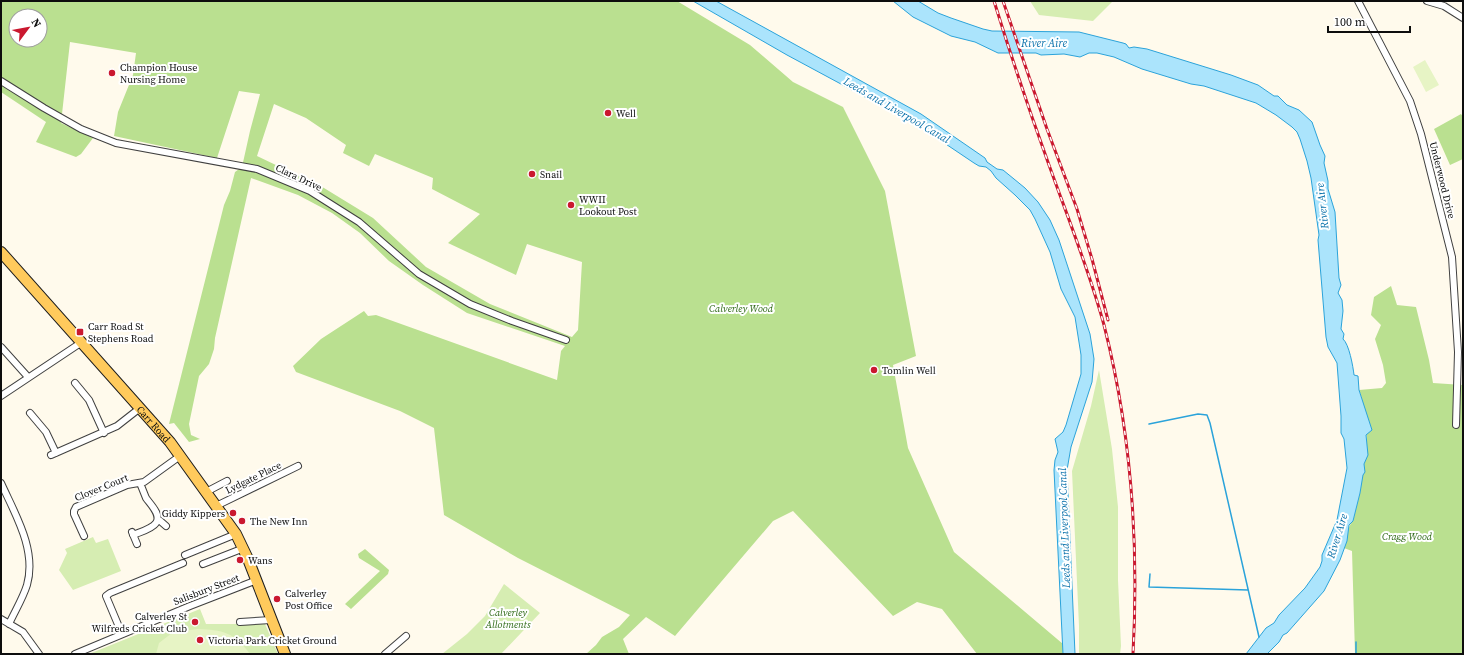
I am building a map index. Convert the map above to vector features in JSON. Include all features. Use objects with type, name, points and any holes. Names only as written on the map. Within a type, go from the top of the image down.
[{"type":"main road","name":"Carr Road","points":[[1,252],[170,442],[236,534],[244,548],[285,654]]},
{"type":"street","name":"Underwood Drive","points":[[1358,1],[1410,100],[1421,134],[1452,257],[1458,352],[1456,425]]},
{"type":"street","points":[[1427,1],[1444,6],[1463,18]]},
{"type":"street","name":"Clara Drive","points":[[1,81],[81,129],[116,143],[234,164],[258,170],[310,191],[359,222],[419,274],[470,304],[566,340]]},
{"type":"street","points":[[1,396],[82,342]]},
{"type":"street","points":[[1,347],[28,377]]},
{"type":"street","points":[[75,383],[89,400],[104,433]]},
{"type":"street","points":[[30,413],[46,432],[53,454],[104,433],[124,422],[140,408]]},
{"type":"street","name":"Clover Court","points":[[84,536],[74,511],[76,507],[127,485],[147,481],[180,456]]},
{"type":"street","name":"Lydgate Place","points":[[216,506],[298,466]]},
{"type":"street","points":[[206,492],[227,481]]},
{"type":"street","points":[[1,483],[24,535],[29,559],[28,584],[9,624]]},
{"type":"street","points":[[140,483],[146,497],[155,511],[158,520],[166,526]]},
{"type":"street","points":[[137,544],[133,533],[153,525],[158,520]]},
{"type":"street","points":[[185,555],[236,534]]},
{"type":"street","points":[[203,564],[244,548]]},
{"type":"street","points":[[122,634],[106,596],[183,562]]},
{"type":"street","name":"Salisbury Street","points":[[75,654],[257,580]]},
{"type":"street","points":[[1,619],[23,632],[39,654]]},
{"type":"street","points":[[240,622],[271,620]]},
{"type":"street","points":[[385,654],[406,636]]},
{"type":"green space","name":"Calverley Wood","points":[[1,1],[677,1],[750,45],[793,82],[843,107],[885,191],[916,356],[893,365],[908,448],[954,552],[1063,644],[1063,654],[977,654],[942,609],[917,602],[893,616],[793,511],[773,521],[675,636],[646,617],[623,639],[629,654],[586,654],[602,637],[619,627],[630,615],[518,558],[444,515],[434,428],[400,411],[296,372],[293,366],[321,339],[364,311],[368,316],[376,315],[557,380],[561,351],[565,346],[467,313],[389,261],[360,233],[332,213],[298,195],[251,178],[215,338],[214,349],[209,364],[199,376],[189,424],[191,435],[200,439],[189,442],[174,423],[169,424],[224,205],[230,191],[235,172],[242,167],[260,94],[239,91],[217,158],[114,136],[118,112],[133,75],[136,53],[70,42],[61,123],[93,138],[81,154],[76,157],[36,142],[46,122],[1,92]],"holes":[[[274,104],[306,118],[346,145],[343,153],[369,166],[375,154],[433,178],[432,189],[480,214],[448,243],[516,275],[527,244],[582,262],[578,330],[572,337],[490,304],[426,267],[373,218],[324,188],[257,156]]]},
{"type":"green space","points":[[1030,1],[1113,1],[1093,21],[1039,15]]},
{"type":"green space","points":[[1425,60],[1439,85],[1426,92],[1413,67]]},
{"type":"green space","points":[[1461,114],[1463,117],[1463,159],[1450,165],[1434,129]]},
{"type":"green space","name":"Cragg Wood","points":[[1391,286],[1397,305],[1416,307],[1433,383],[1463,385],[1463,654],[1355,654],[1352,551],[1344,548],[1360,493],[1366,459],[1367,436],[1365,413],[1359,390],[1382,388],[1386,383],[1383,365],[1375,339],[1381,325],[1371,315],[1374,297]]},
{"type":"green space","points":[[1099,370],[1112,449],[1118,507],[1120,654],[1079,654],[1072,471],[1091,406]]},
{"type":"green space","points":[[93,537],[96,543],[108,539],[121,571],[73,590],[59,570],[67,553],[65,549]]},
{"type":"green space","points":[[365,549],[389,570],[388,574],[351,609],[345,604],[380,571],[359,558],[358,554]]},
{"type":"green space","name":"Calverley Allotments","points":[[504,584],[540,613],[501,654],[442,654],[467,634],[485,616]]},
{"type":"green space","points":[[200,609],[206,624],[265,624],[278,654],[89,654]]},
{"type":"green space","name":"Victoria Park Cricket Ground","points":[[197,629],[214,630],[227,634],[239,641],[250,654],[156,654],[159,643],[172,633]]},
{"type":"water","name":"Leeds and Liverpool Canal","points":[[693,1],[716,1],[921,114],[985,158],[987,162],[997,169],[1003,170],[1025,188],[1038,202],[1050,220],[1059,240],[1090,334],[1094,359],[1092,382],[1071,447],[1067,470],[1075,654],[1063,654],[1054,470],[1058,452],[1055,439],[1063,432],[1066,425],[1081,374],[1081,355],[1075,317],[1061,289],[1050,252],[1030,210],[986,167],[979,166],[974,163],[919,126],[787,55]]},
{"type":"water","name":"River Aire","points":[[893,1],[918,1],[938,13],[992,31],[1079,32],[1123,43],[1129,48],[1134,47],[1147,49],[1258,85],[1274,96],[1278,96],[1287,105],[1299,110],[1312,122],[1325,156],[1324,163],[1328,181],[1328,189],[1335,212],[1339,278],[1341,285],[1338,293],[1342,300],[1343,311],[1341,329],[1344,334],[1343,339],[1347,345],[1354,375],[1358,376],[1359,390],[1372,430],[1366,435],[1368,455],[1364,464],[1365,472],[1363,475],[1353,521],[1349,525],[1347,541],[1340,560],[1324,591],[1267,654],[1246,654],[1266,628],[1274,623],[1279,615],[1305,588],[1320,567],[1322,555],[1337,520],[1347,468],[1344,439],[1341,433],[1337,363],[1328,347],[1326,337],[1318,240],[1319,235],[1311,178],[1297,132],[1276,115],[1256,103],[1204,86],[1191,84],[1142,69],[1114,57],[1097,53],[1089,53],[1080,57],[1064,54],[1041,55],[1036,53],[998,53],[975,42],[951,36],[913,17]]},
{"type":"waterway","points":[[1149,424],[1198,414],[1207,415],[1259,637]]},
{"type":"waterway","points":[[1150,574],[1149,587],[1248,590]]},
{"type":"waterway","points":[[1356,642],[1356,654]]},
{"type":"railway","points":[[994,1],[1027,103],[1092,284],[1104,325],[1113,365],[1127,447],[1134,530],[1135,613],[1133,654]]},
{"type":"railway","points":[[1003,1],[1047,129],[1077,209],[1108,320]]},
{"type":"place","name":"Champion House Nursing Home","points":[[112,73]]},
{"type":"place","name":"Well","points":[[608,113]]},
{"type":"place","name":"Snail","points":[[532,174]]},
{"type":"place","name":"WWII Lookout Post","points":[[571,205]]},
{"type":"place","name":"Carr Road St Stephens Road","points":[[80,332]]},
{"type":"place","name":"Tomlin Well","points":[[874,370]]},
{"type":"place","name":"Giddy Kippers","points":[[233,513]]},
{"type":"place","name":"The New Inn","points":[[242,521]]},
{"type":"place","name":"Wans","points":[[240,560]]},
{"type":"place","name":"Calverley Post Office","points":[[277,599]]},
{"type":"place","name":"Calverley St Wilfreds Cricket Club","points":[[195,622]]},
{"type":"place","name":"Victoria Park Cricket Ground","points":[[200,640]]}]
